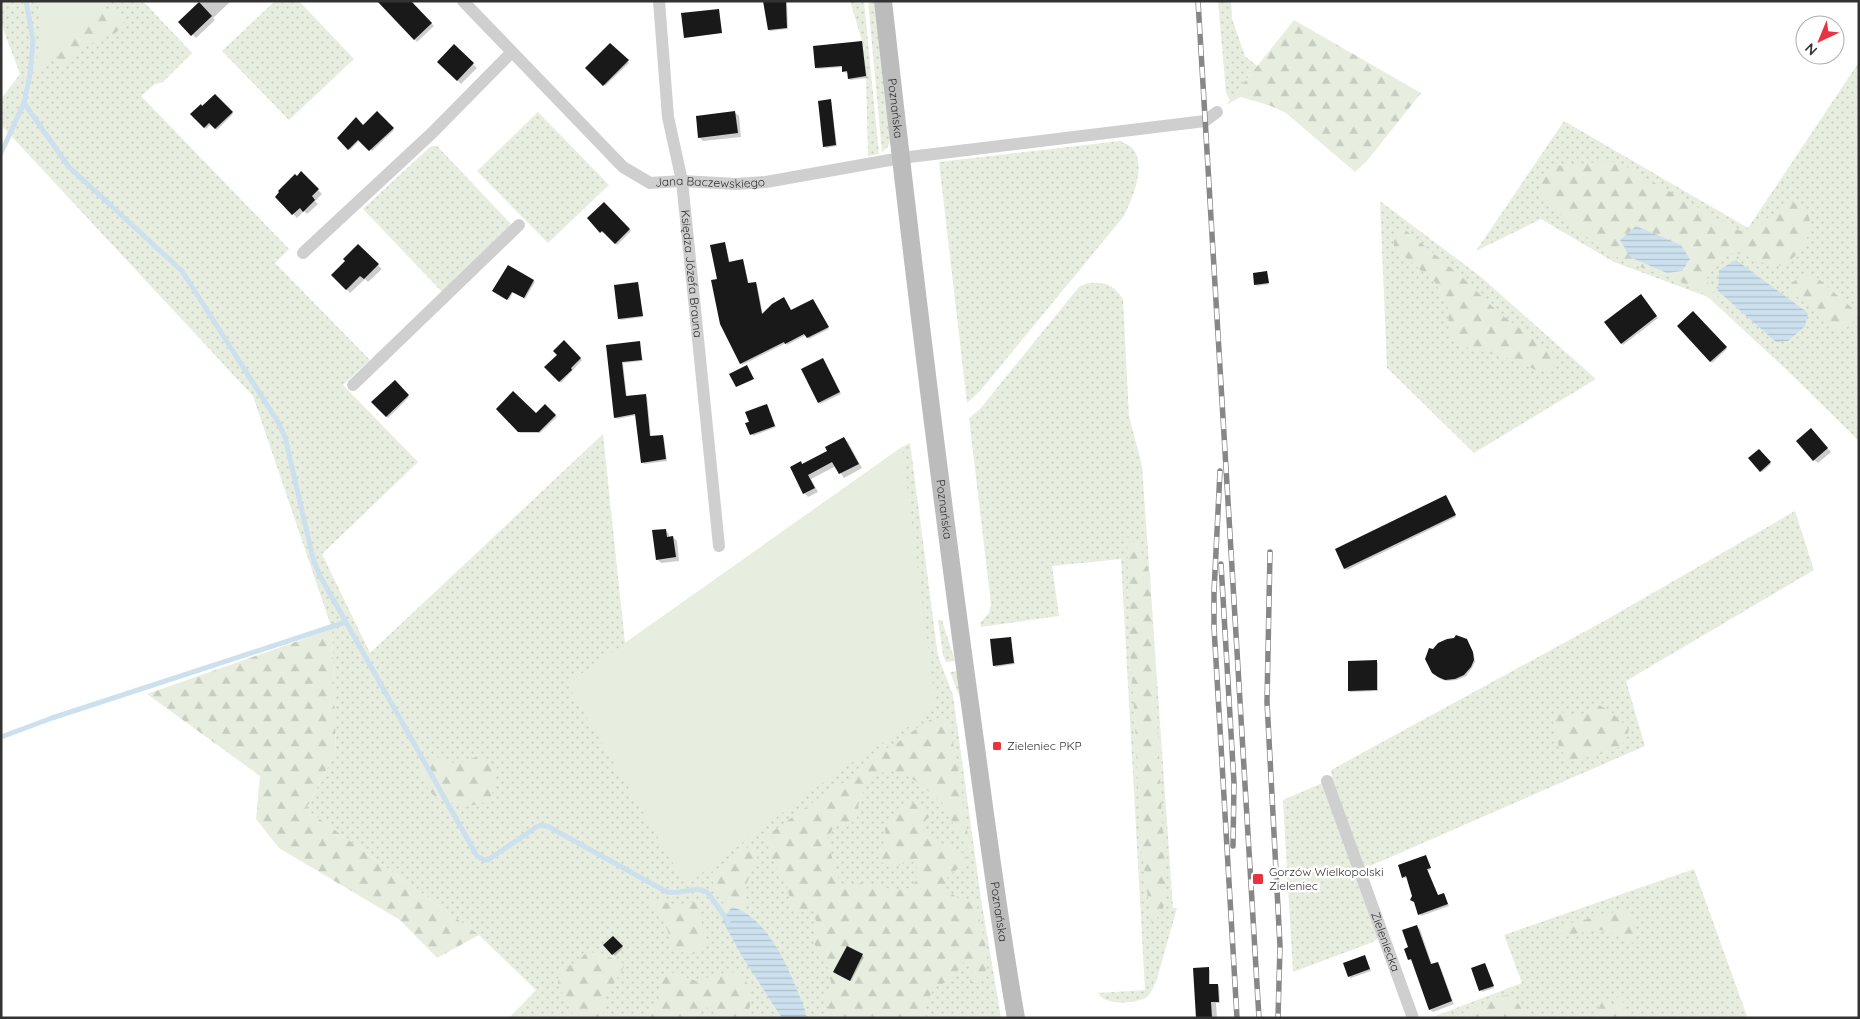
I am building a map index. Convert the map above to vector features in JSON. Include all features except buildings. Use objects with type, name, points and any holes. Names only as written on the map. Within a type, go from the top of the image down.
[{"type":"main road","name":"Poznańska","points":[[883,1],[955,593],[992,862],[1016,1018]]},
{"type":"street","name":"Jana Baczewskiego","points":[[464,1],[623,167],[650,183],[682,181],[736,184],[766,182],[901,158],[1205,121],[1217,112]]},
{"type":"street","name":"Księdza Józefa Brauna","points":[[658,1],[668,117],[682,181],[719,546]]},
{"type":"street","points":[[303,253],[432,133],[512,52]]},
{"type":"street","points":[[353,385],[519,225]]},
{"type":"street","name":"Zieleniecka","points":[[1326,781],[1413,1018]]},
{"type":"green space","points":[[1,1],[143,1],[192,53],[163,82],[155,84],[141,96],[289,249],[275,263],[370,360],[343,385],[418,462],[322,554],[370,653],[603,434],[625,643],[910,443],[938,656],[953,695],[981,899],[1001,1018],[509,1018],[536,990],[479,935],[306,809],[336,751],[332,629],[253,396],[1,125],[1,99],[20,74],[1,23]]},
{"type":"green space","points":[[38,1],[109,1],[35,74],[40,41]]},
{"type":"green space","points":[[275,1],[299,1],[354,59],[289,120],[222,51]]},
{"type":"green space","points":[[850,1],[864,1],[879,154],[868,156],[866,77],[862,41]]},
{"type":"green space","points":[[868,1],[875,1],[890,138],[888,147],[882,152]]},
{"type":"green space","points":[[1218,1],[1231,1],[1232,19],[1245,56],[1257,66],[1230,100],[1226,93]]},
{"type":"green space","points":[[91,5],[123,14],[123,27],[114,34],[87,45],[61,67],[53,41]]},
{"type":"green space","points":[[1294,20],[1421,93],[1367,161],[1355,172],[1286,113],[1271,106],[1241,97],[1226,105]]},
{"type":"green space","points":[[1859,62],[1859,441],[1790,373],[1708,297],[1614,262],[1541,219],[1476,251],[1564,121],[1748,228]]},
{"type":"green space","points":[[538,112],[609,185],[548,243],[477,171]]},
{"type":"green space","points":[[1120,141],[1130,146],[1136,153],[1139,171],[1131,200],[1124,216],[980,391],[967,403],[939,162]]},
{"type":"green space","points":[[431,146],[437,146],[511,224],[442,292],[363,209]]},
{"type":"green space","points":[[1610,161],[1627,167],[1745,233],[1791,202],[1804,205],[1810,221],[1807,238],[1794,257],[1783,265],[1773,266],[1745,255],[1734,253],[1722,256],[1709,270],[1708,276],[1710,288],[1721,300],[1717,303],[1680,281],[1626,262],[1597,246],[1554,209],[1542,195],[1539,182],[1547,171],[1556,166]]},
{"type":"green space","points":[[1380,201],[1481,277],[1596,379],[1474,453],[1387,368]]},
{"type":"green space","points":[[1403,228],[1463,278],[1499,313],[1552,352],[1560,363],[1541,372],[1507,358],[1458,345],[1449,329],[1448,308],[1435,282],[1394,248],[1394,234]]},
{"type":"green space","points":[[1800,276],[1815,276],[1854,310],[1852,326],[1836,331],[1810,306],[1789,291],[1790,285]]},
{"type":"green space","points":[[1088,283],[1108,285],[1123,299],[1129,416],[1142,466],[1173,908],[1177,908],[1152,991],[1147,997],[1128,1002],[1113,1002],[1101,997],[1098,993],[1145,990],[1121,559],[1052,566],[1059,616],[981,627],[980,623],[989,613],[991,604],[969,418],[980,409],[1080,286]]},
{"type":"green space","points":[[902,447],[936,709],[834,774],[686,885],[567,684]]},
{"type":"green space","points":[[1795,511],[1814,570],[1626,681],[1645,746],[1361,870],[1335,796],[1331,770],[1604,621]]},
{"type":"green space","points":[[1127,537],[1139,547],[1150,574],[1166,896],[1159,915],[1151,922],[1139,814],[1130,648]]},
{"type":"green space","points":[[938,620],[942,620],[955,661],[946,662],[943,655]]},
{"type":"green space","points":[[332,629],[336,751],[306,809],[479,935],[437,958],[400,920],[279,848],[256,819],[260,776],[147,694]]},
{"type":"green space","points":[[958,671],[960,698],[950,672]]},
{"type":"green space","points":[[1596,704],[1609,710],[1629,729],[1626,740],[1615,750],[1569,762],[1559,747],[1553,720],[1560,711],[1572,718],[1583,714]]},
{"type":"green space","points":[[943,717],[949,724],[961,783],[964,817],[970,844],[968,850],[942,802],[910,778],[894,771],[879,774],[872,780],[861,798],[857,818],[847,827],[834,826],[828,838],[829,847],[839,881],[847,886],[866,882],[894,890],[910,888],[917,880],[917,865],[908,858],[899,866],[886,867],[877,856],[886,838],[884,822],[907,801],[925,807],[929,816],[923,824],[923,832],[966,855],[965,864],[946,879],[946,889],[959,898],[975,899],[987,953],[987,969],[978,979],[970,983],[971,962],[964,961],[948,981],[934,988],[924,1007],[928,1018],[840,1018],[833,1015],[825,1003],[827,994],[832,987],[827,964],[813,942],[816,921],[813,910],[794,914],[787,887],[770,855],[766,836],[829,791],[855,776],[880,752],[905,738],[930,720]]},
{"type":"green space","points":[[481,755],[496,769],[495,787],[490,799],[475,805],[461,804],[439,799],[429,790],[424,781],[419,763],[433,756],[457,764]]},
{"type":"green space","points":[[1327,781],[1382,935],[1373,942],[1293,972],[1283,800]]},
{"type":"green space","points":[[750,846],[757,858],[744,890],[745,904],[741,910],[732,907],[728,913],[710,876],[728,860]]},
{"type":"green space","points":[[1694,869],[1747,1016],[1742,1018],[1430,1018],[1522,983],[1504,935]]},
{"type":"green space","points":[[655,899],[677,905],[698,900],[705,940],[701,952],[687,955],[673,946],[659,913],[646,904]]},
{"type":"green space","points":[[1622,910],[1630,916],[1635,924],[1633,943],[1600,930],[1574,934],[1557,932],[1568,924]]},
{"type":"green space","points":[[588,951],[621,961],[624,967],[606,996],[606,1006],[602,1015],[598,1018],[575,1018],[558,985],[559,971],[578,961]]},
{"type":"green space","points":[[668,971],[696,981],[730,971],[739,975],[747,984],[751,994],[751,1004],[747,1014],[744,1018],[723,1018],[706,1007],[695,1018],[668,1018],[663,1014],[657,1018],[641,1018],[654,1009],[659,1000],[659,978]]},
{"type":"green space","points":[[1513,995],[1527,1018],[1458,1018],[1461,1014],[1500,996]]},
{"type":"green space","points":[[1619,997],[1624,1004],[1625,1018],[1597,1018],[1595,1015],[1602,1002],[1605,1001],[1610,1009],[1613,1008],[1615,998]]},
{"type":"water","points":[[1636,226],[1681,245],[1690,259],[1682,271],[1667,273],[1630,257],[1620,240]]},
{"type":"water","points":[[1736,260],[1808,313],[1805,326],[1788,341],[1776,342],[1718,291],[1719,270]]},
{"type":"water","points":[[732,907],[744,912],[755,920],[774,944],[782,957],[804,1006],[806,1018],[783,1018],[780,1015],[743,958],[722,920]]},
{"type":"waterway","points":[[26,1],[33,40],[30,74],[24,103],[69,167],[182,271],[278,422],[285,437],[313,558],[319,574],[477,856],[488,860],[535,828],[541,825],[549,827],[667,892],[703,890],[708,893],[728,921]]},
{"type":"waterway","points":[[1,153],[24,103]]},
{"type":"waterway","points":[[1,737],[52,718],[346,622]]},
{"type":"railway","points":[[1198,1],[1259,1018]]},
{"type":"railway","points":[[1220,471],[1214,627],[1237,1018]]},
{"type":"railway","points":[[1270,552],[1267,702],[1280,946],[1278,1018]]},
{"type":"railway","points":[[1221,564],[1234,783],[1233,846]]},
{"type":"place","name":"Zieleniec PKP","points":[[997,746]]},
{"type":"place","name":"Gorzów Wielkopolski Zieleniec","points":[[1258,879]]}]
